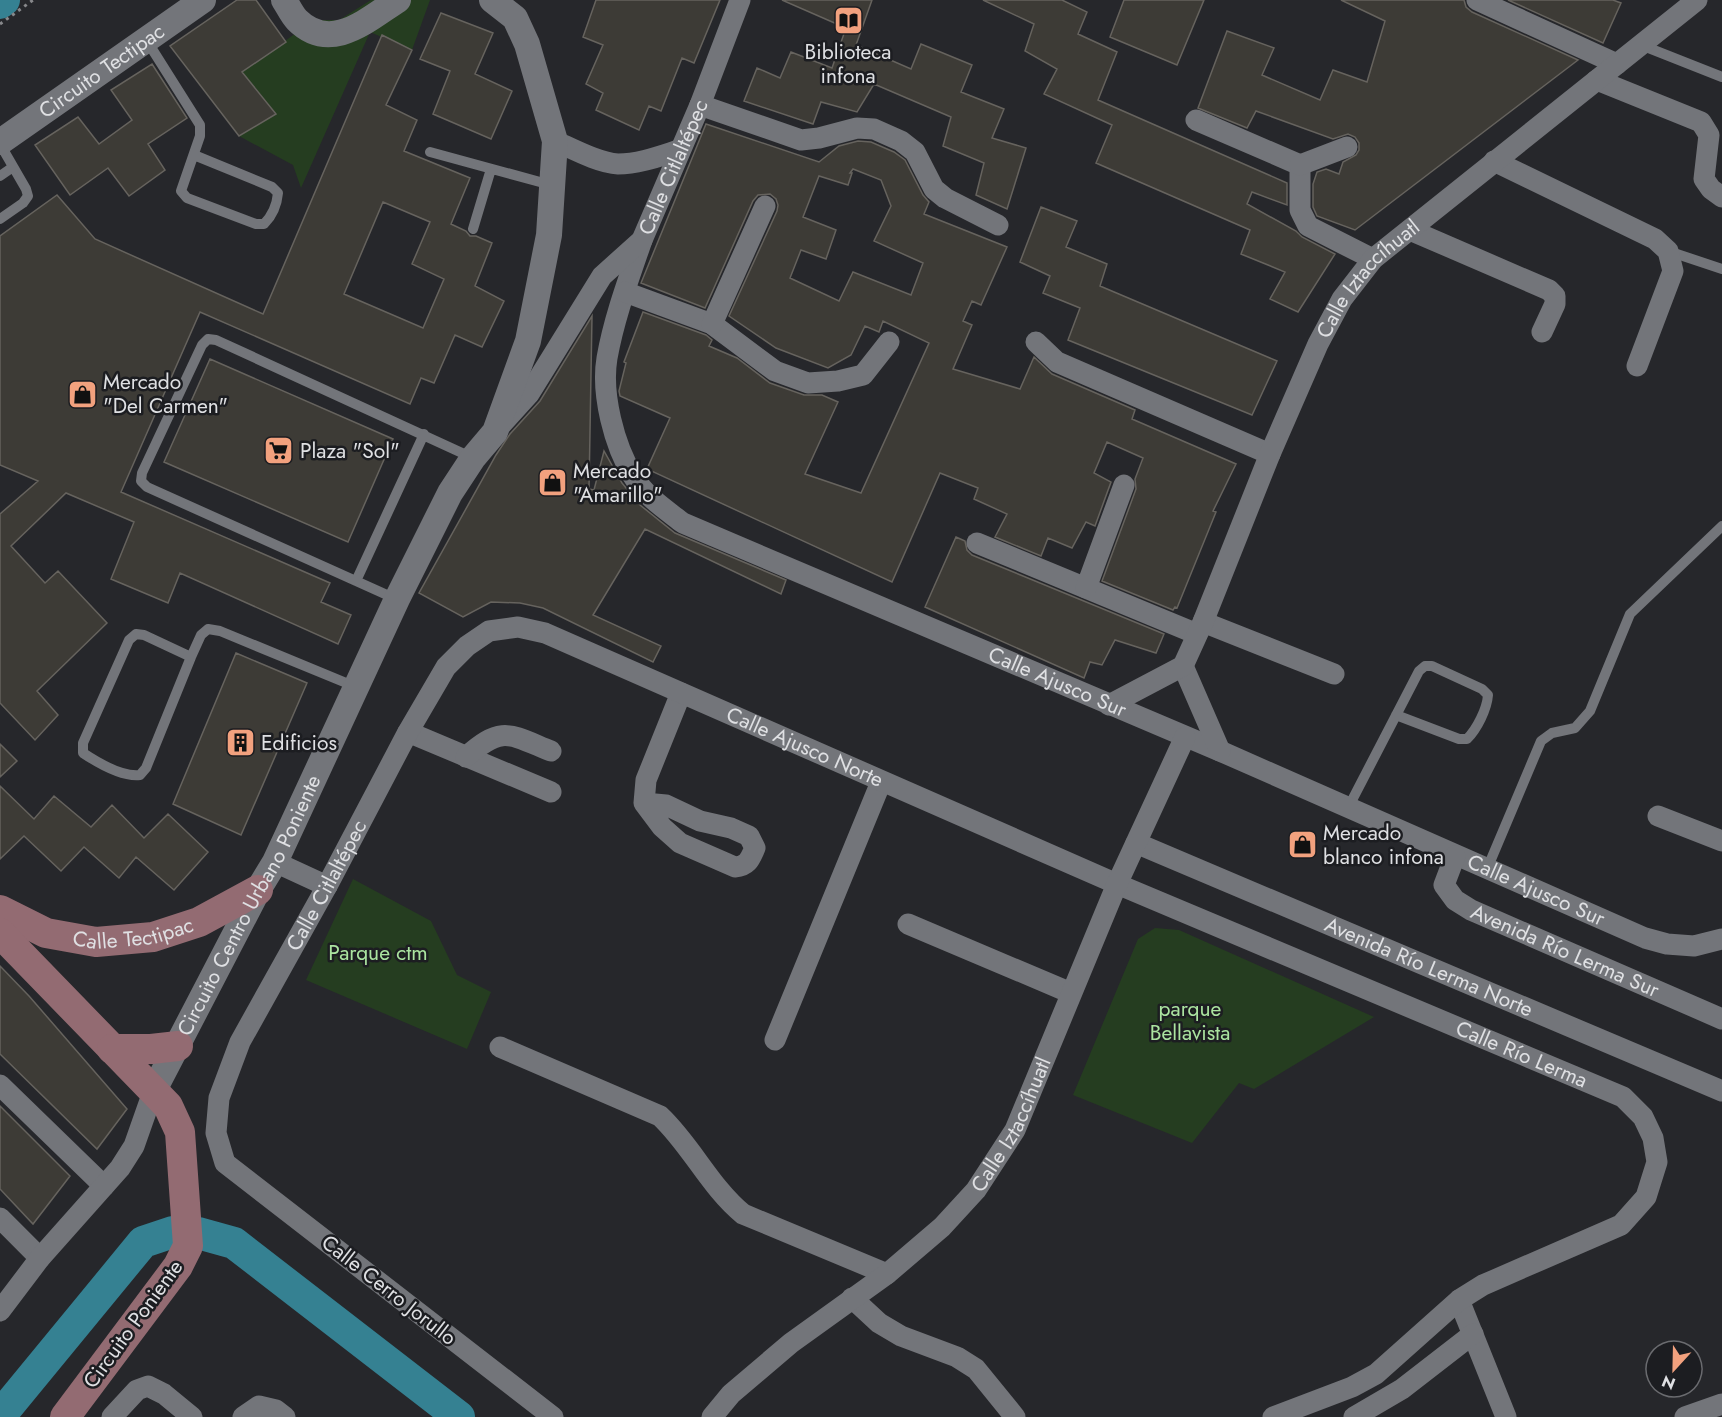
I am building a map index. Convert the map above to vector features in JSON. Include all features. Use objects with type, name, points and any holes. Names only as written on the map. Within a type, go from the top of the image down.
[{"type":"main road","name":"Calle Tectipac","points":[[1,919],[46,933],[96,942],[153,937],[198,922],[258,890]]},
{"type":"main road","name":"Circuito Poniente","points":[[1,919],[112,1049],[168,1106],[180,1132],[188,1246],[178,1266],[65,1417]]},
{"type":"main road","points":[[112,1049],[177,1046]]},
{"type":"street","name":"Circuito Tectipac","points":[[0,143],[204,0]]},
{"type":"street","points":[[284,0],[297,19],[310,30],[329,36],[350,31],[398,0]]},
{"type":"street","points":[[492,0],[515,18],[527,44],[555,141],[549,235],[528,341],[495,432]]},
{"type":"street","name":"Calle Citlaltépec","points":[[495,432],[529,394],[602,276],[642,240],[700,105],[740,0]]},
{"type":"street","points":[[1477,0],[1617,64]]},
{"type":"street","name":"Calle Iztaccíhuatl","points":[[1183,666],[1270,454],[1318,344],[1342,299],[1373,259],[1697,0]]},
{"type":"street","points":[[1597,80],[1701,122],[1709,135],[1704,179],[1711,189],[1722,197]]},
{"type":"street","points":[[700,105],[801,140],[819,138],[857,128],[874,129],[901,141],[915,152],[934,189],[945,198],[998,225]]},
{"type":"street","points":[[1196,120],[1300,165],[1347,147]]},
{"type":"street","points":[[555,141],[590,156],[617,164],[644,160],[679,150]]},
{"type":"street","points":[[644,160],[666,182]]},
{"type":"street","points":[[1494,161],[1655,239],[1668,251],[1673,271],[1637,366]]},
{"type":"street","points":[[1300,165],[1300,210],[1308,226],[1373,259]]},
{"type":"street","points":[[712,324],[765,206]]},
{"type":"street","points":[[1410,230],[1549,290],[1555,296],[1555,304],[1542,332]]},
{"type":"street","name":"Calle Ajusco Sur","points":[[642,240],[607,359],[607,402],[618,443],[634,477],[655,501],[683,523],[1220,751],[1645,938],[1667,944],[1694,946],[1722,939]]},
{"type":"street","points":[[625,292],[712,324],[775,371],[808,383],[838,381],[863,375],[890,342]]},
{"type":"street","points":[[1036,342],[1057,362],[1270,454]]},
{"type":"street","name":"Circuito Centro Urbano Poniente","points":[[153,1092],[258,890],[275,862],[396,599],[450,493],[473,458],[495,432]]},
{"type":"street","points":[[1086,588],[1124,485]]},
{"type":"street","points":[[977,543],[1086,588],[1334,674]]},
{"type":"street","name":"Calle Ajusco Norte","points":[[489,631],[518,627],[545,633],[1117,884]]},
{"type":"street","name":"Calle Citlaltépec","points":[[225,1162],[216,1133],[219,1098],[240,1042],[327,886],[408,732],[446,667],[467,646],[489,631]]},
{"type":"street","points":[[1109,705],[1183,666],[1220,751]]},
{"type":"street","points":[[644,803],[666,805],[700,821],[731,828],[749,836],[755,848],[748,862],[742,867],[735,867],[680,843],[662,827],[644,803],[646,780],[681,693]]},
{"type":"street","points":[[408,732],[551,792]]},
{"type":"street","points":[[466,757],[483,742],[500,734],[521,739],[551,751]]},
{"type":"street","name":"Calle Iztaccíhuatl","points":[[712,1417],[731,1394],[782,1351],[887,1274],[942,1227],[976,1190],[1015,1130],[1117,884],[1185,737]]},
{"type":"street","points":[[775,1040],[881,782]]},
{"type":"street","points":[[1658,816],[1722,841]]},
{"type":"street","name":"Avenida Río Lerma Norte","points":[[1136,843],[1722,1091]]},
{"type":"street","name":"Avenida Río Lerma Sur","points":[[1455,856],[1444,885],[1455,900],[1471,910],[1722,1019]]},
{"type":"street","points":[[275,862],[327,886]]},
{"type":"street","name":"Calle Río Lerma","points":[[1117,884],[1623,1097],[1643,1117],[1653,1138],[1657,1162],[1646,1197],[1621,1225],[1483,1285],[1460,1300],[1376,1374],[1353,1387],[1273,1417]]},
{"type":"street","points":[[908,924],[1071,993]]},
{"type":"street","points":[[500,1047],[660,1116],[676,1130],[731,1204],[742,1214],[887,1274]]},
{"type":"street","points":[[0,1086],[104,1186]]},
{"type":"street","points":[[0,1311],[40,1258],[120,1168],[134,1146],[153,1092]]},
{"type":"street","name":"Calle Cerro Jorullo","points":[[225,1162],[553,1417]]},
{"type":"street","points":[[0,1218],[40,1258]]},
{"type":"street","points":[[852,1298],[879,1323],[902,1336],[957,1357],[976,1369],[1016,1417]]},
{"type":"street","points":[[1460,1300],[1506,1417]]},
{"type":"street","points":[[1354,1417],[1402,1389],[1473,1334]]},
{"type":"street","points":[[112,1417],[132,1394],[148,1386],[164,1394],[192,1417]]},
{"type":"street","points":[[1685,1417],[1722,1404]]},
{"type":"street","points":[[251,1412],[276,1410],[285,1417]]},
{"type":"lane","points":[[147,41],[200,125],[200,136],[181,191],[187,198],[256,224],[264,224],[270,219],[278,201],[278,193],[273,187],[194,155]]},
{"type":"lane","points":[[1641,45],[1722,76]]},
{"type":"lane","points":[[0,143],[28,196],[23,203],[0,219]]},
{"type":"lane","points":[[430,152],[551,185]]},
{"type":"lane","points":[[0,176],[13,167]]},
{"type":"lane","points":[[473,229],[491,169]]},
{"type":"lane","points":[[1668,251],[1722,269]]},
{"type":"lane","points":[[396,599],[147,487],[141,481],[142,473],[202,345],[208,339],[216,340],[473,458]]},
{"type":"lane","points":[[357,581],[424,434]]},
{"type":"lane","points":[[1487,869],[1541,741],[1552,733],[1575,728],[1590,711],[1630,614],[1722,526]]},
{"type":"lane","points":[[191,657],[144,635],[136,634],[129,640],[83,743],[82,753],[132,776],[140,775],[147,768],[201,635],[208,629],[357,687]]},
{"type":"lane","points":[[1347,808],[1419,671],[1425,666],[1432,666],[1457,677],[1488,694],[1488,703],[1467,739],[1459,740],[1396,715]]},
{"type":"path","points":[[0,24],[33,0]]},
{"type":"green space","points":[[371,0],[430,0],[412,50],[370,32],[301,188],[293,165],[239,136],[276,114],[242,72],[314,20],[339,20]]},
{"type":"green space","name":"Parque ctm","points":[[353,879],[431,921],[457,975],[491,992],[467,1049],[306,980]]},
{"type":"green space","name":"parque Bellavista","points":[[1155,928],[1179,930],[1374,1017],[1254,1089],[1239,1083],[1192,1143],[1073,1095],[1138,939]]},
{"type":"building","points":[[237,0],[256,0],[286,42],[242,72],[276,114],[239,136],[170,46]]},
{"type":"building","points":[[596,0],[720,0],[694,63],[682,58],[661,111],[649,106],[639,130],[596,110],[603,93],[586,84],[603,45],[583,37]]},
{"type":"building","points":[[782,0],[872,0],[856,45],[911,69],[921,44],[972,65],[961,92],[1004,109],[992,138],[1026,148],[1007,209],[976,195],[984,163],[943,146],[951,117],[874,84],[857,112],[821,102],[813,124],[744,101],[757,68],[780,78],[791,52],[832,68],[846,28]]},
{"type":"building","points":[[983,0],[1062,0],[1087,12],[1078,34],[1117,52],[1098,100],[1287,183],[1287,205],[1252,192],[1247,204],[1335,254],[1298,312],[1270,299],[1285,272],[1241,254],[1250,230],[1096,163],[1112,125],[1044,94],[1057,69],[1025,51],[1034,24]]},
{"type":"building","points":[[1124,0],[1204,0],[1177,65],[1110,37]]},
{"type":"building","points":[[1341,0],[1464,0],[1466,7],[1472,12],[1578,60],[1355,230],[1317,216],[1313,207],[1313,184],[1317,172],[1326,169],[1339,174],[1343,162],[1356,155],[1359,143],[1355,137],[1348,134],[1333,139],[1256,111],[1247,128],[1198,108],[1227,31],[1274,48],[1262,75],[1320,100],[1333,70],[1367,82],[1385,21]]},
{"type":"building","points":[[1508,0],[1613,0],[1621,3],[1603,43]]},
{"type":"building","points":[[441,13],[493,33],[475,74],[512,91],[491,139],[433,114],[450,71],[420,59]]},
{"type":"building","points":[[382,35],[412,50],[386,105],[417,120],[404,151],[470,178],[451,224],[466,231],[470,236],[476,236],[492,243],[475,286],[504,301],[482,347],[455,335],[434,383],[421,378],[410,404],[200,312],[121,492],[330,583],[321,602],[351,615],[338,644],[180,573],[168,603],[111,579],[134,522],[66,493],[11,546],[45,583],[58,571],[107,623],[37,691],[58,715],[35,740],[0,703],[0,514],[38,481],[0,465],[0,236],[57,195],[95,239],[263,314]],"holes":[[[383,202],[430,222],[412,264],[444,279],[423,328],[344,294]]]},
{"type":"building","points":[[152,64],[187,118],[148,144],[165,170],[129,196],[108,168],[70,195],[35,145],[78,117],[99,144],[132,120],[111,90]]},
{"type":"building","points":[[706,124],[819,162],[839,146],[858,141],[871,142],[894,152],[905,160],[929,202],[924,214],[1007,247],[981,305],[972,301],[963,321],[972,325],[953,369],[1020,389],[1034,357],[1052,374],[1135,410],[1132,419],[1236,464],[1213,511],[1216,512],[1177,608],[1173,610],[1102,581],[1136,489],[1135,479],[1143,458],[1107,442],[1094,473],[1111,482],[1095,526],[1086,522],[1072,548],[1048,538],[1041,556],[995,537],[1007,514],[974,499],[978,488],[940,473],[892,582],[647,469],[670,418],[620,396],[619,391],[626,363],[624,362],[643,312],[706,335],[712,340],[709,346],[737,358],[770,383],[804,395],[822,395],[838,402],[805,474],[861,493],[929,343],[883,321],[879,332],[865,326],[851,355],[828,368],[776,348],[729,316],[777,211],[776,199],[770,194],[758,195],[753,201],[705,308],[641,283]],"holes":[[[853,169],[881,180],[891,206],[874,241],[923,263],[911,295],[853,272],[839,301],[790,278],[801,250],[826,259],[836,230],[803,217],[819,176],[848,185]]]},
{"type":"building","points":[[1041,207],[1077,221],[1066,247],[1107,264],[1100,286],[1277,361],[1252,415],[1068,340],[1080,308],[1043,293],[1050,276],[1020,262]]},
{"type":"building","name":"Mercado \"Amarillo\"","points":[[592,316],[589,489],[594,490],[604,451],[622,483],[640,505],[675,533],[786,580],[781,594],[645,529],[593,615],[661,646],[653,662],[543,608],[520,603],[491,602],[463,617],[419,593],[496,455],[510,434],[540,401]]},
{"type":"building","name":"Plaza \"Sol\"","points":[[210,359],[393,439],[348,542],[164,462]]},
{"type":"building","points":[[956,537],[965,541],[967,550],[972,555],[1164,634],[1156,653],[1115,640],[1102,665],[1090,662],[1084,678],[925,607]]},
{"type":"building","name":"Edificios","points":[[236,653],[307,683],[241,835],[173,804]]},
{"type":"building","points":[[0,744],[17,761],[0,777]]},
{"type":"building","points":[[0,786],[34,819],[54,796],[91,827],[112,805],[144,838],[168,814],[208,852],[174,890],[136,857],[119,878],[84,847],[61,871],[24,836],[0,859]]},
{"type":"building","points":[[0,966],[127,1109],[97,1149],[0,1054]]},
{"type":"building","points":[[0,1106],[70,1176],[33,1224],[0,1189]]},
{"type":"waterway","points":[[0,3],[4,0]]},
{"type":"waterway","points":[[0,1416],[143,1242],[173,1232]]},
{"type":"waterway","points":[[198,1233],[234,1243],[459,1417]]},
{"type":"place","name":"Biblioteca infona","points":[[848,21]]},
{"type":"place","name":"Mercado \"Del Carmen\"","points":[[82,394]]},
{"type":"place","name":"Plaza \"Sol\"","points":[[279,451]]},
{"type":"place","name":"Mercado \"Amarillo\"","points":[[552,483]]},
{"type":"place","name":"Edificios","points":[[240,743]]},
{"type":"place","name":"Mercado blanco infona","points":[[1302,845]]}]
